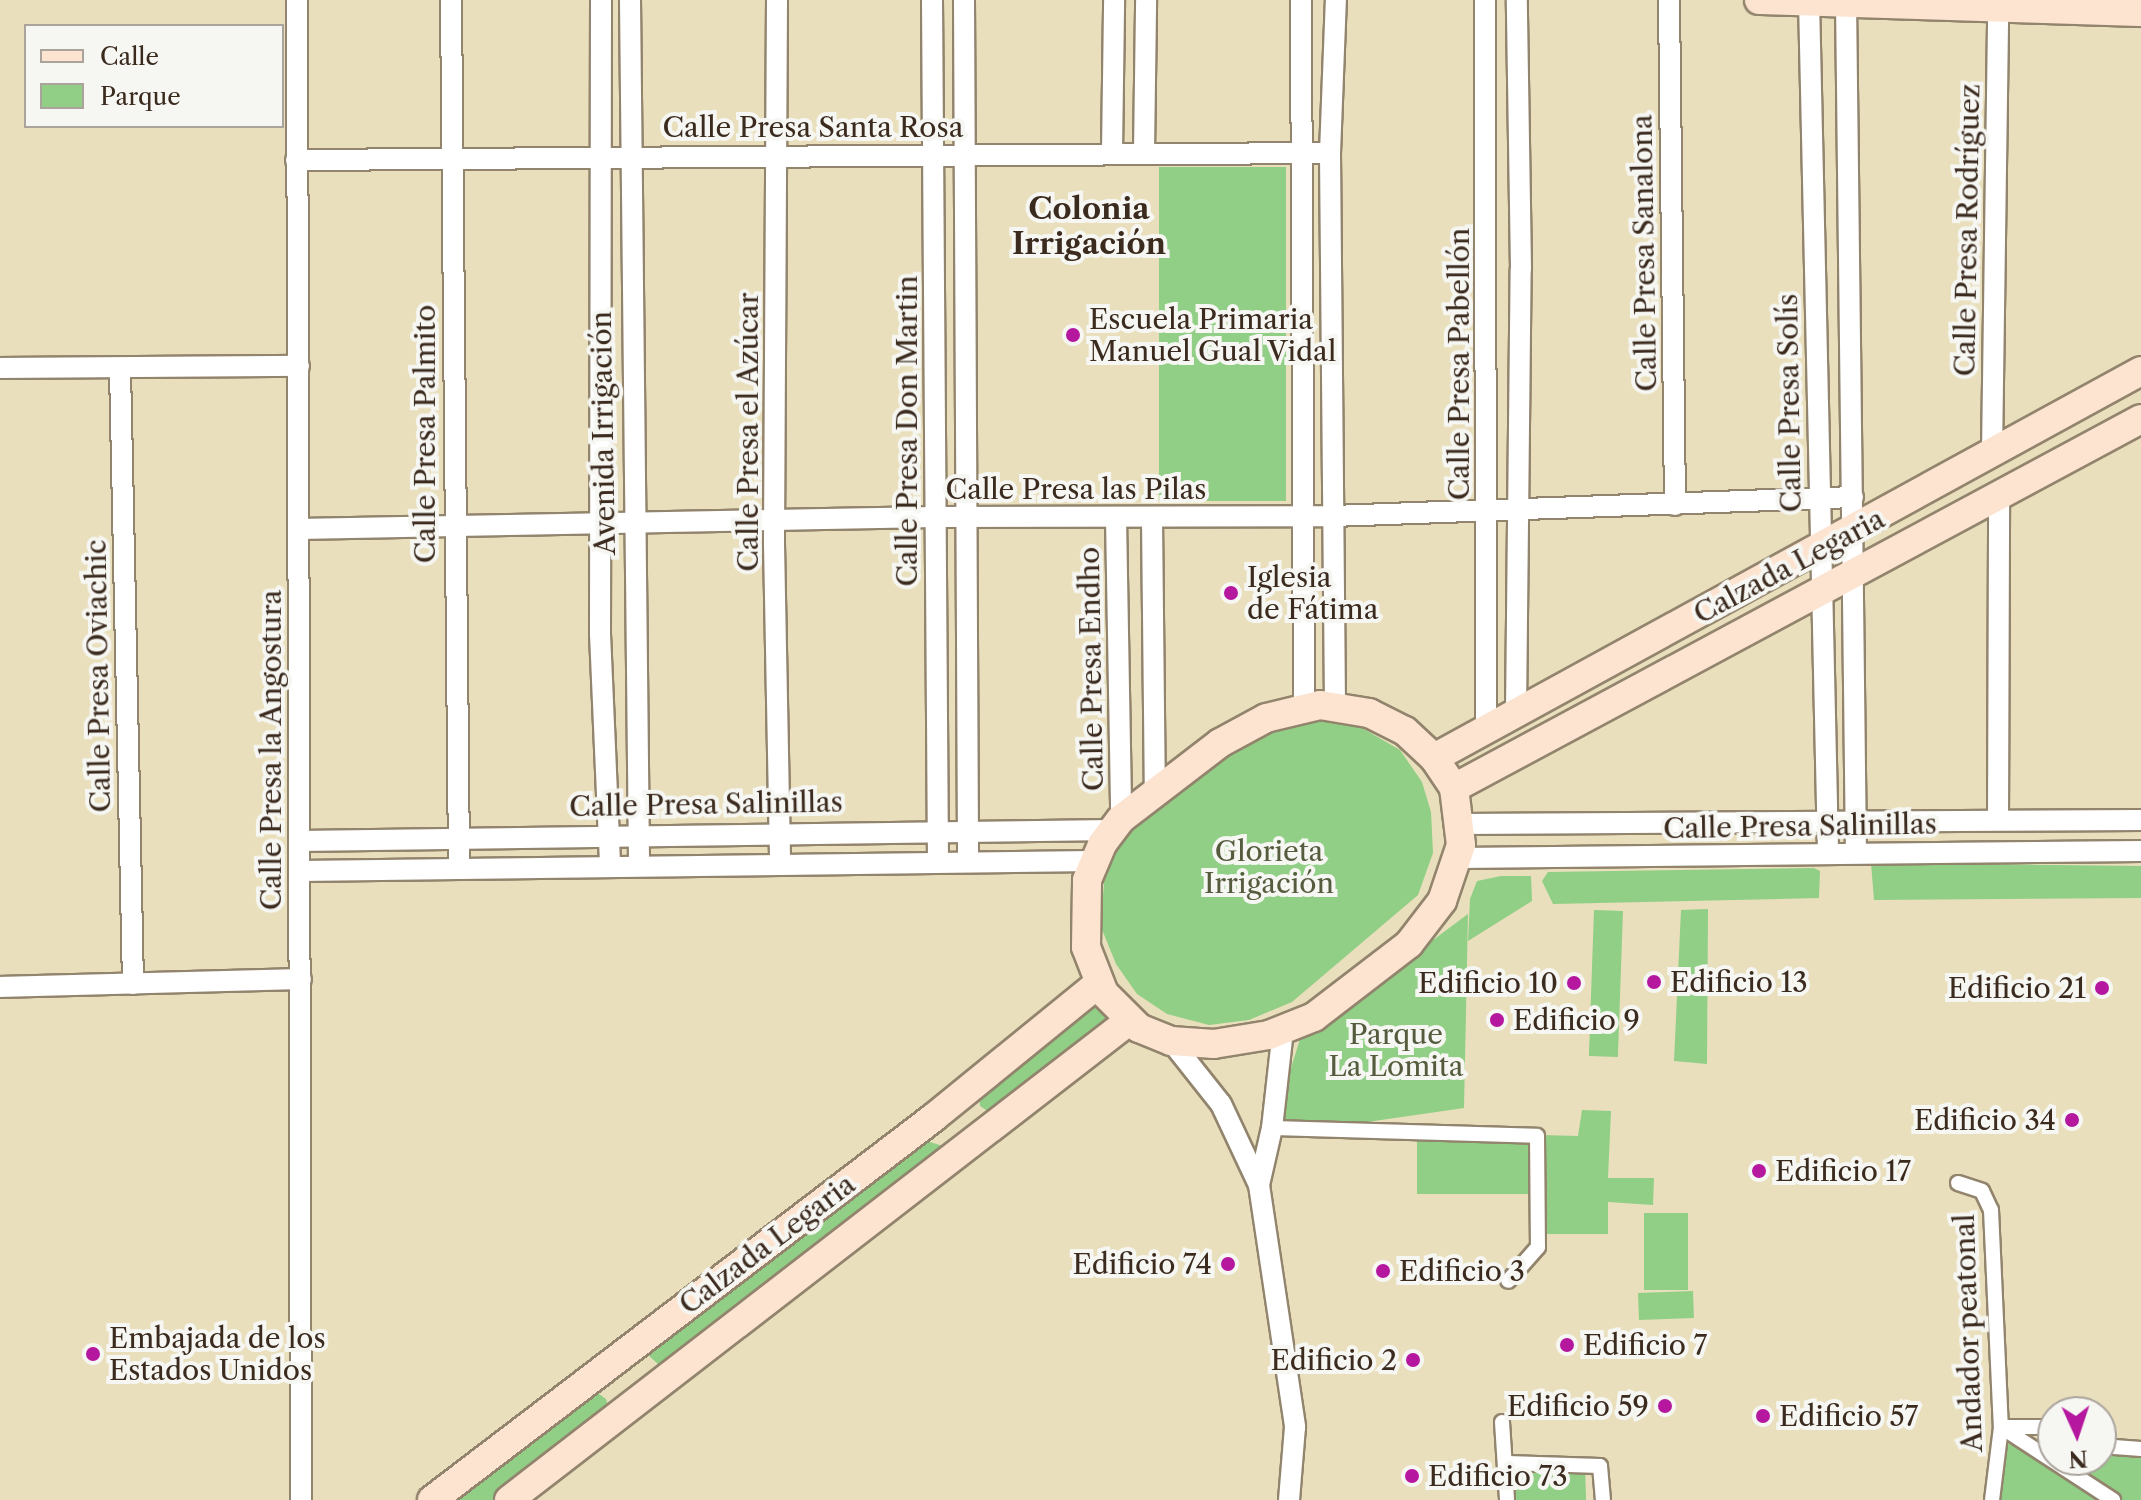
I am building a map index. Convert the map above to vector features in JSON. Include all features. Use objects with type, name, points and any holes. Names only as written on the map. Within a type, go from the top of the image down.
[{"type":"main road","points":[[1759,0],[2141,12]]},
{"type":"main road","name":"Calzada Legaria","points":[[1434,758],[1853,532],[1992,442],[2141,371]]},
{"type":"main road","name":"Calzada Legaria","points":[[1454,788],[1853,578],[2141,419]]},
{"type":"main road","points":[[1335,705],[1383,719],[1434,758],[1454,788],[1461,824],[1459,858],[1442,901],[1409,944],[1343,997],[1283,1030],[1232,1043],[1171,1041],[1129,1021],[1098,984],[1084,924],[1093,861],[1117,824],[1155,791],[1241,730],[1304,706],[1335,705]]},
{"type":"main road","name":"Calzada Legaria","points":[[432,1500],[933,1118],[1098,984]]},
{"type":"main road","name":"Calzada Legaria","points":[[509,1500],[1129,1021]]},
{"type":"main road","points":[[933,1118],[963,1147]]},
{"type":"main road","points":[[613,1360],[639,1398]]},
{"type":"street","name":"Calle Presa la Angostura","points":[[297,0],[301,1500]]},
{"type":"street","name":"Calle Presa Palmito","points":[[451,0],[452,525],[459,868]]},
{"type":"street","name":"Avenida Irrigación","points":[[601,0],[600,523],[610,865]]},
{"type":"street","name":"Avenida Irrigación","points":[[630,0],[632,522],[639,866]]},
{"type":"street","name":"Calle Presa el Azúcar","points":[[777,0],[774,519],[780,864]]},
{"type":"street","name":"Calle Presa Don Martin","points":[[932,0],[938,861]]},
{"type":"street","name":"Calle Presa Don Martin","points":[[964,0],[968,861]]},
{"type":"street","points":[[1112,152],[1114,0]]},
{"type":"street","points":[[1144,152],[1146,0]]},
{"type":"street","points":[[1301,0],[1299,153],[1304,706]]},
{"type":"street","points":[[1335,705],[1330,153],[1336,0]]},
{"type":"street","name":"Calle Presa Pabellón","points":[[1485,0],[1486,729]]},
{"type":"street","points":[[1516,713],[1517,0]]},
{"type":"street","name":"Calle Presa Sanalona","points":[[1669,0],[1675,505]]},
{"type":"street","name":"Calle Presa Solís","points":[[1809,1],[1828,852]]},
{"type":"street","points":[[1846,1],[1856,852]]},
{"type":"street","name":"Calle Presa Rodríguez","points":[[1992,442],[1998,7]]},
{"type":"street","name":"Calle Presa Santa Rosa","points":[[296,160],[1112,152],[1330,153]]},
{"type":"street","points":[[0,368],[299,366]]},
{"type":"street","name":"Calle Presa Oviachic","points":[[120,368],[133,984]]},
{"type":"street","name":"Calle Presa las Pilas","points":[[298,529],[934,517],[1304,517],[1853,497]]},
{"type":"street","points":[[1998,820],[1999,498]]},
{"type":"street","name":"Calle Presa Endho","points":[[1116,518],[1117,824]]},
{"type":"street","points":[[1152,519],[1155,791]]},
{"type":"street","name":"Calle Presa Salinillas","points":[[1461,824],[2141,820]]},
{"type":"street","name":"Calle Presa Salinillas","points":[[299,841],[1117,824]]},
{"type":"street","name":"Calle Presa Salinillas","points":[[1459,858],[2141,851]]},
{"type":"street","points":[[300,871],[1093,861]]},
{"type":"street","points":[[0,987],[301,979]]},
{"type":"street","points":[[1259,1185],[1272,1128],[1283,1030]]},
{"type":"street","points":[[1171,1041],[1221,1104],[1259,1185],[1295,1427],[1289,1500]]},
{"type":"street","points":[[1272,1128],[1537,1136],[1538,1247],[1508,1281]]},
{"type":"street","name":"Andador peatonal","points":[[1958,1183],[1982,1191],[1991,1210],[2001,1427],[1992,1500]]},
{"type":"street","points":[[1502,1422],[1507,1500]]},
{"type":"street","points":[[2001,1427],[2037,1427]]},
{"type":"street","points":[[2001,1427],[2113,1500]]},
{"type":"street","points":[[2117,1447],[2141,1449]]},
{"type":"street","points":[[1507,1463],[1600,1466],[1603,1500]]},
{"type":"green space","points":[[1159,167],[1286,167],[1286,501],[1159,501]]},
{"type":"green space","name":"Glorieta Irrigación","points":[[1331,719],[1362,728],[1400,750],[1422,782],[1431,812],[1433,853],[1418,895],[1292,1002],[1249,1020],[1209,1025],[1167,1014],[1137,994],[1116,964],[1101,927],[1104,882],[1119,843],[1198,770],[1259,731],[1292,721]]},
{"type":"green space","points":[[1871,863],[2141,866],[2141,898],[1874,900]]},
{"type":"green space","points":[[1814,868],[1820,871],[1819,898],[1553,904],[1542,881],[1548,872]]},
{"type":"green space","points":[[1501,876],[1531,876],[1532,901],[1468,941],[1470,899],[1477,881]]},
{"type":"green space","points":[[1708,909],[1707,1064],[1674,1061],[1681,910]]},
{"type":"green space","points":[[1594,910],[1623,911],[1618,1057],[1589,1056]]},
{"type":"green space","name":"Parque La Lomita","points":[[1468,914],[1464,1108],[1270,1136],[1300,1039]]},
{"type":"green space","points":[[1093,1000],[1112,1028],[997,1117],[980,1106],[979,1094]]},
{"type":"green space","points":[[1582,1110],[1611,1111],[1608,1178],[1654,1178],[1653,1205],[1608,1202],[1608,1234],[1541,1234],[1540,1135],[1578,1136]]},
{"type":"green space","points":[[1417,1137],[1533,1137],[1533,1194],[1417,1194]]},
{"type":"green space","points":[[920,1139],[956,1150],[659,1365],[648,1355]]},
{"type":"green space","points":[[1644,1213],[1688,1213],[1688,1290],[1644,1290]]},
{"type":"green space","points":[[1693,1291],[1694,1318],[1639,1320],[1638,1293]]},
{"type":"green space","points":[[595,1391],[606,1399],[611,1416],[498,1500],[439,1500]]},
{"type":"green space","points":[[2001,1444],[2037,1445],[2037,1476],[2117,1476],[2117,1449],[2141,1450],[2141,1500],[2000,1500]]},
{"type":"green space","points":[[1585,1468],[1586,1500],[1516,1500],[1515,1470]]},
{"type":"place","name":"Escuela Primaria Manuel Gual Vidal","points":[[1073,335]]},
{"type":"place","name":"Iglesia de Fátima","points":[[1231,593]]},
{"type":"place","name":"Edificio 13","points":[[1654,982]]},
{"type":"place","name":"Edificio 10","points":[[1574,983]]},
{"type":"place","name":"Edificio 21","points":[[2102,988]]},
{"type":"place","name":"Edificio 9","points":[[1497,1020]]},
{"type":"place","name":"Edificio 34","points":[[2072,1120]]},
{"type":"place","name":"Edificio 17","points":[[1759,1171]]},
{"type":"place","name":"Edificio 74","points":[[1228,1264]]},
{"type":"place","name":"Edificio 3","points":[[1383,1271]]},
{"type":"place","name":"Edificio 7","points":[[1567,1345]]},
{"type":"place","name":"Embajada de los Estados Unidos","points":[[93,1354]]},
{"type":"place","name":"Edificio 2","points":[[1413,1360]]},
{"type":"place","name":"Edificio 59","points":[[1665,1406]]},
{"type":"place","name":"Edificio 57","points":[[1763,1416]]},
{"type":"place","name":"Edificio 73","points":[[1412,1476]]},
{"type":"district","name":"Colonia Irrigación","points":[[1089,226]]}]
